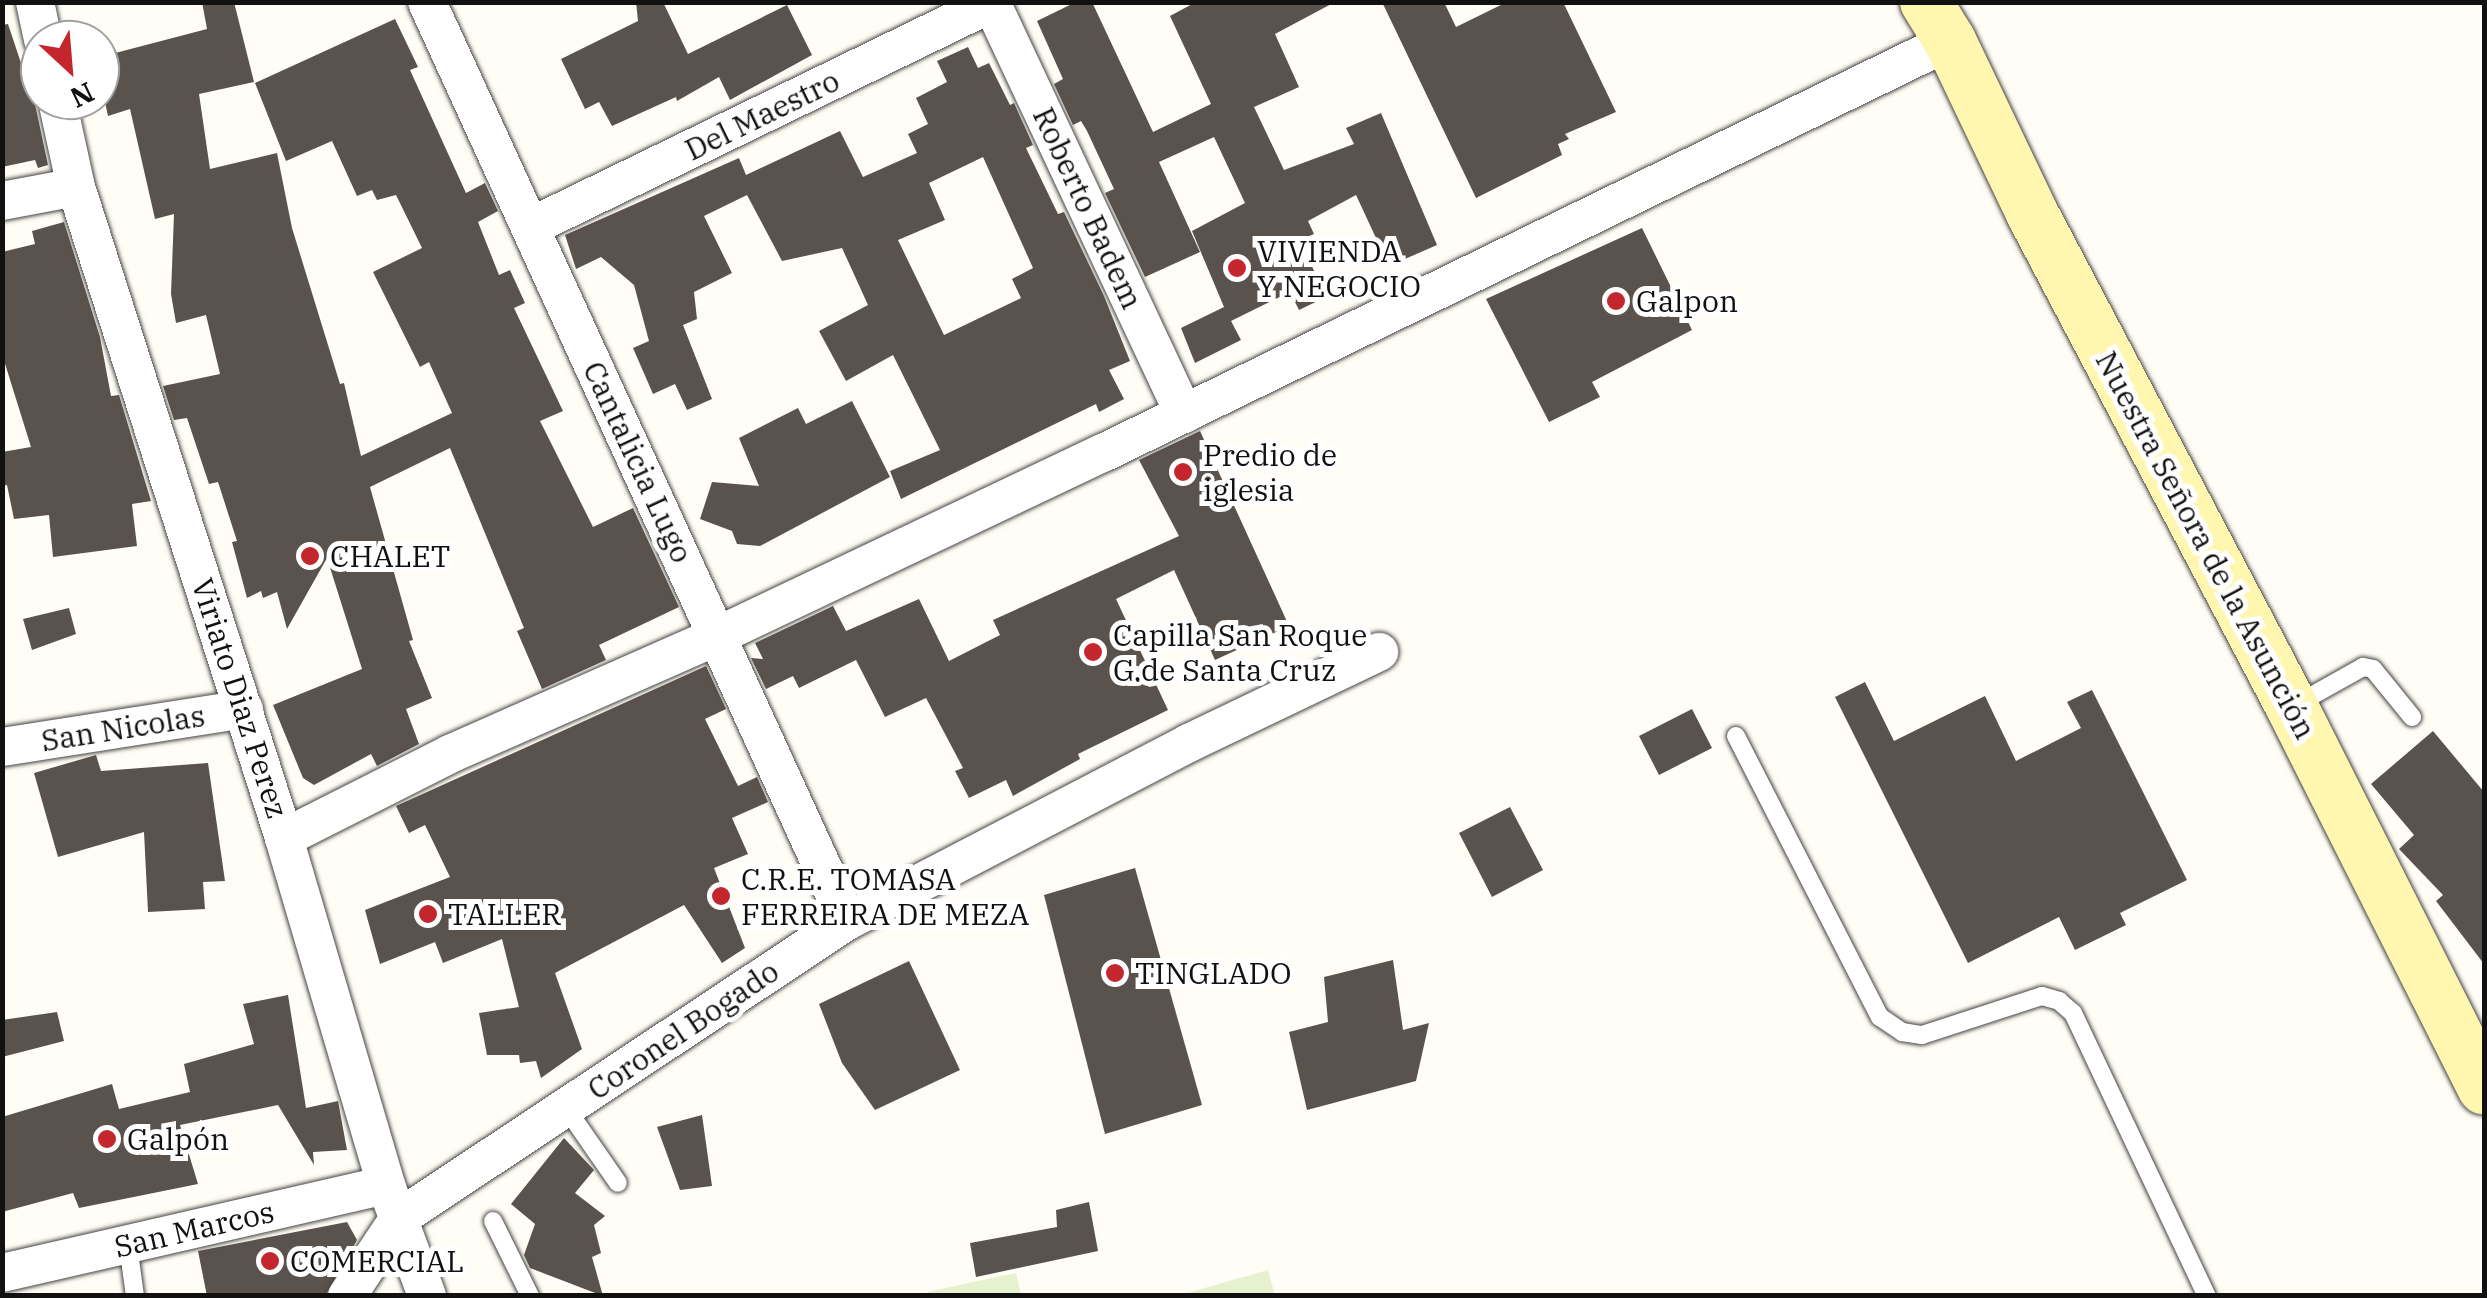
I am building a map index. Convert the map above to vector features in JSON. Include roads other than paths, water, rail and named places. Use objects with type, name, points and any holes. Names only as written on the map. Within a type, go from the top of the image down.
[{"type":"street","name":"Cantalicia Lugo","points":[[427,2],[847,922]]},
{"type":"street","name":"Del Maestro","points":[[530,227],[992,3]]},
{"type":"street","name":"Roberto Badem","points":[[992,3],[1184,414]]},
{"type":"street","points":[[284,838],[450,754],[717,636],[1184,414],[1938,22]]},
{"type":"street","name":"Nuestra Señora de la Asunción","points":[[1938,22],[2032,213],[2292,707],[2484,1088]]},
{"type":"street","name":"Viriato Diaz Perez","points":[[61,120],[76,186],[244,709],[393,1202],[427,1296]]},
{"type":"street","points":[[2,201],[76,186]]},
{"type":"street","name":"Coronel Bogado","points":[[346,1296],[393,1202],[566,1108],[847,922],[1190,743],[1379,652]]},
{"type":"street","name":"San Nicolas","points":[[2,748],[244,709]]},
{"type":"street","name":"San Marcos","points":[[2,1273],[128,1244],[393,1202]]},
{"type":"lane","points":[[2292,707],[2363,667],[2373,668],[2412,717]]},
{"type":"lane","points":[[1736,736],[1880,1017],[1902,1032],[1922,1035],[2042,996],[2059,1001],[2073,1013],[2208,1296]]},
{"type":"lane","points":[[566,1108],[618,1184]]},
{"type":"lane","points":[[493,1221],[530,1296]]},
{"type":"lane","points":[[128,1244],[135,1296]]},
{"type":"place","name":"VIVIENDA Y NEGOCIO","points":[[1237,268]]},
{"type":"place","name":"Galpon","points":[[1616,301]]},
{"type":"place","name":"Predio de iglesia","points":[[1183,472]]},
{"type":"place","name":"CHALET","points":[[310,556]]},
{"type":"place","name":"Capilla San Roque G.de Santa Cruz","points":[[1093,652]]},
{"type":"place","name":"C.R.E. TOMASA FERREIRA DE MEZA","points":[[721,896]]},
{"type":"place","name":"TALLER","points":[[428,914]]},
{"type":"place","name":"TINGLADO","points":[[1115,973]]},
{"type":"place","name":"Galpón","points":[[107,1139]]},
{"type":"place","name":"COMERCIAL","points":[[270,1261]]}]
